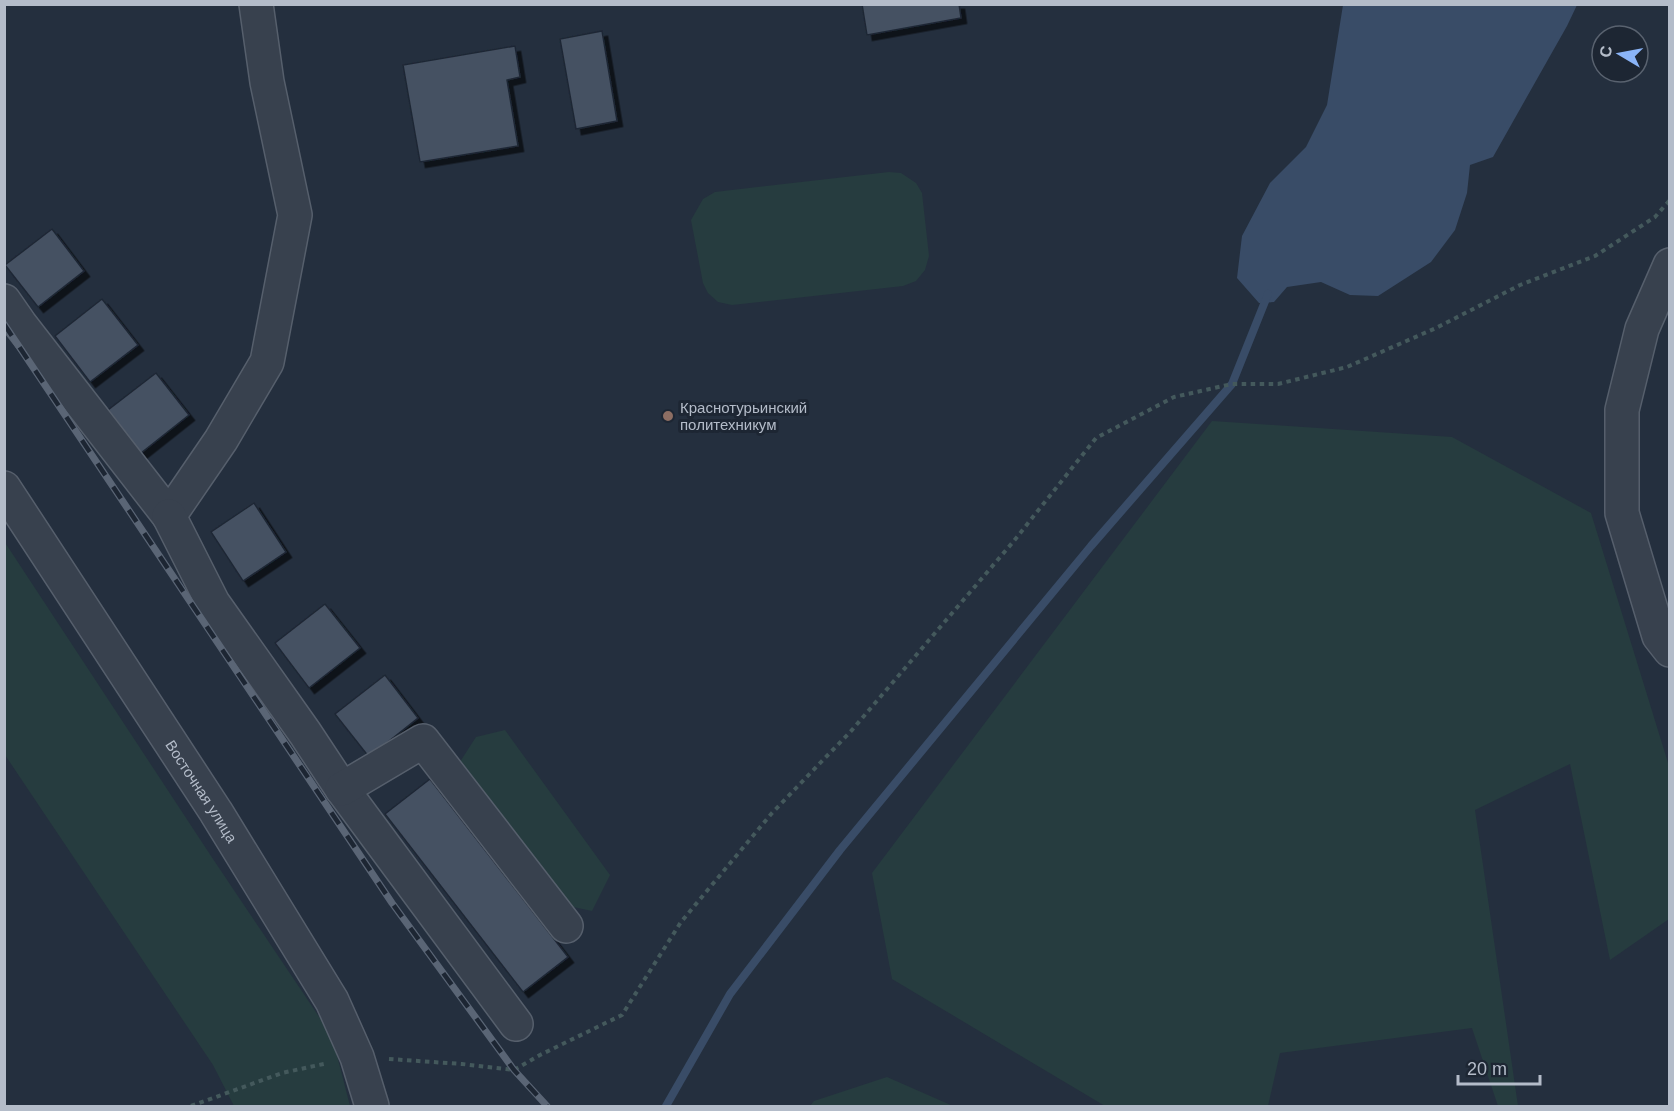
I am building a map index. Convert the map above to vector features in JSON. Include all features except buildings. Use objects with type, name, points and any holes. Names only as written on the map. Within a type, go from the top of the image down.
[{"type":"street","points":[[169,516],[221,440],[267,362],[295,215],[267,82],[256,4]]},
{"type":"street","points":[[1670,265],[1642,329],[1622,410],[1622,513],[1659,636],[1670,650]]},
{"type":"street","points":[[4,301],[169,516],[213,603],[342,789],[516,1024]]},
{"type":"street","name":"Восточная улица","points":[[4,488],[228,832],[332,1001],[357,1057],[372,1107]]},
{"type":"street","points":[[342,789],[423,741],[566,926]]},
{"type":"path","points":[[191,1107],[282,1073],[357,1057],[514,1070],[622,1015],[681,922],[771,813],[852,730],[1013,542],[1095,438],[1174,397],[1232,384],[1278,384],[1347,367],[1436,328],[1520,285],[1595,256],[1655,218],[1670,200]]},
{"type":"green space","points":[[889,172],[901,173],[916,183],[922,193],[929,256],[925,270],[916,281],[903,286],[732,305],[718,302],[708,293],[703,283],[691,220],[703,199],[715,192]]},
{"type":"green space","points":[[1212,421],[1452,437],[1591,513],[1669,766],[1669,919],[1610,960],[1570,764],[1475,810],[1518,1106],[1498,1106],[1472,1028],[1280,1053],[1268,1106],[1105,1106],[892,979],[872,873]]},
{"type":"green space","points":[[4,541],[332,1036],[350,1106],[234,1106],[213,1065],[5,755]]},
{"type":"green space","points":[[505,730],[610,875],[592,911],[564,905],[456,768],[476,737]]},
{"type":"green space","points":[[887,1077],[953,1106],[810,1106],[814,1101]]},
{"type":"water","points":[[1343,5],[1577,5],[1493,157],[1470,165],[1467,193],[1455,230],[1431,262],[1378,296],[1350,295],[1321,282],[1287,287],[1274,302],[1259,303],[1237,278],[1242,236],[1270,183],[1306,147],[1327,105]]},
{"type":"waterway","points":[[666,1106],[730,994],[840,850],[1091,546],[1232,384],[1268,294]]},
{"type":"railway","points":[[4,324],[392,903],[514,1070],[547,1106]]},
{"type":"place","name":"Краснотурьинский политехникум","points":[[668,416]]}]
